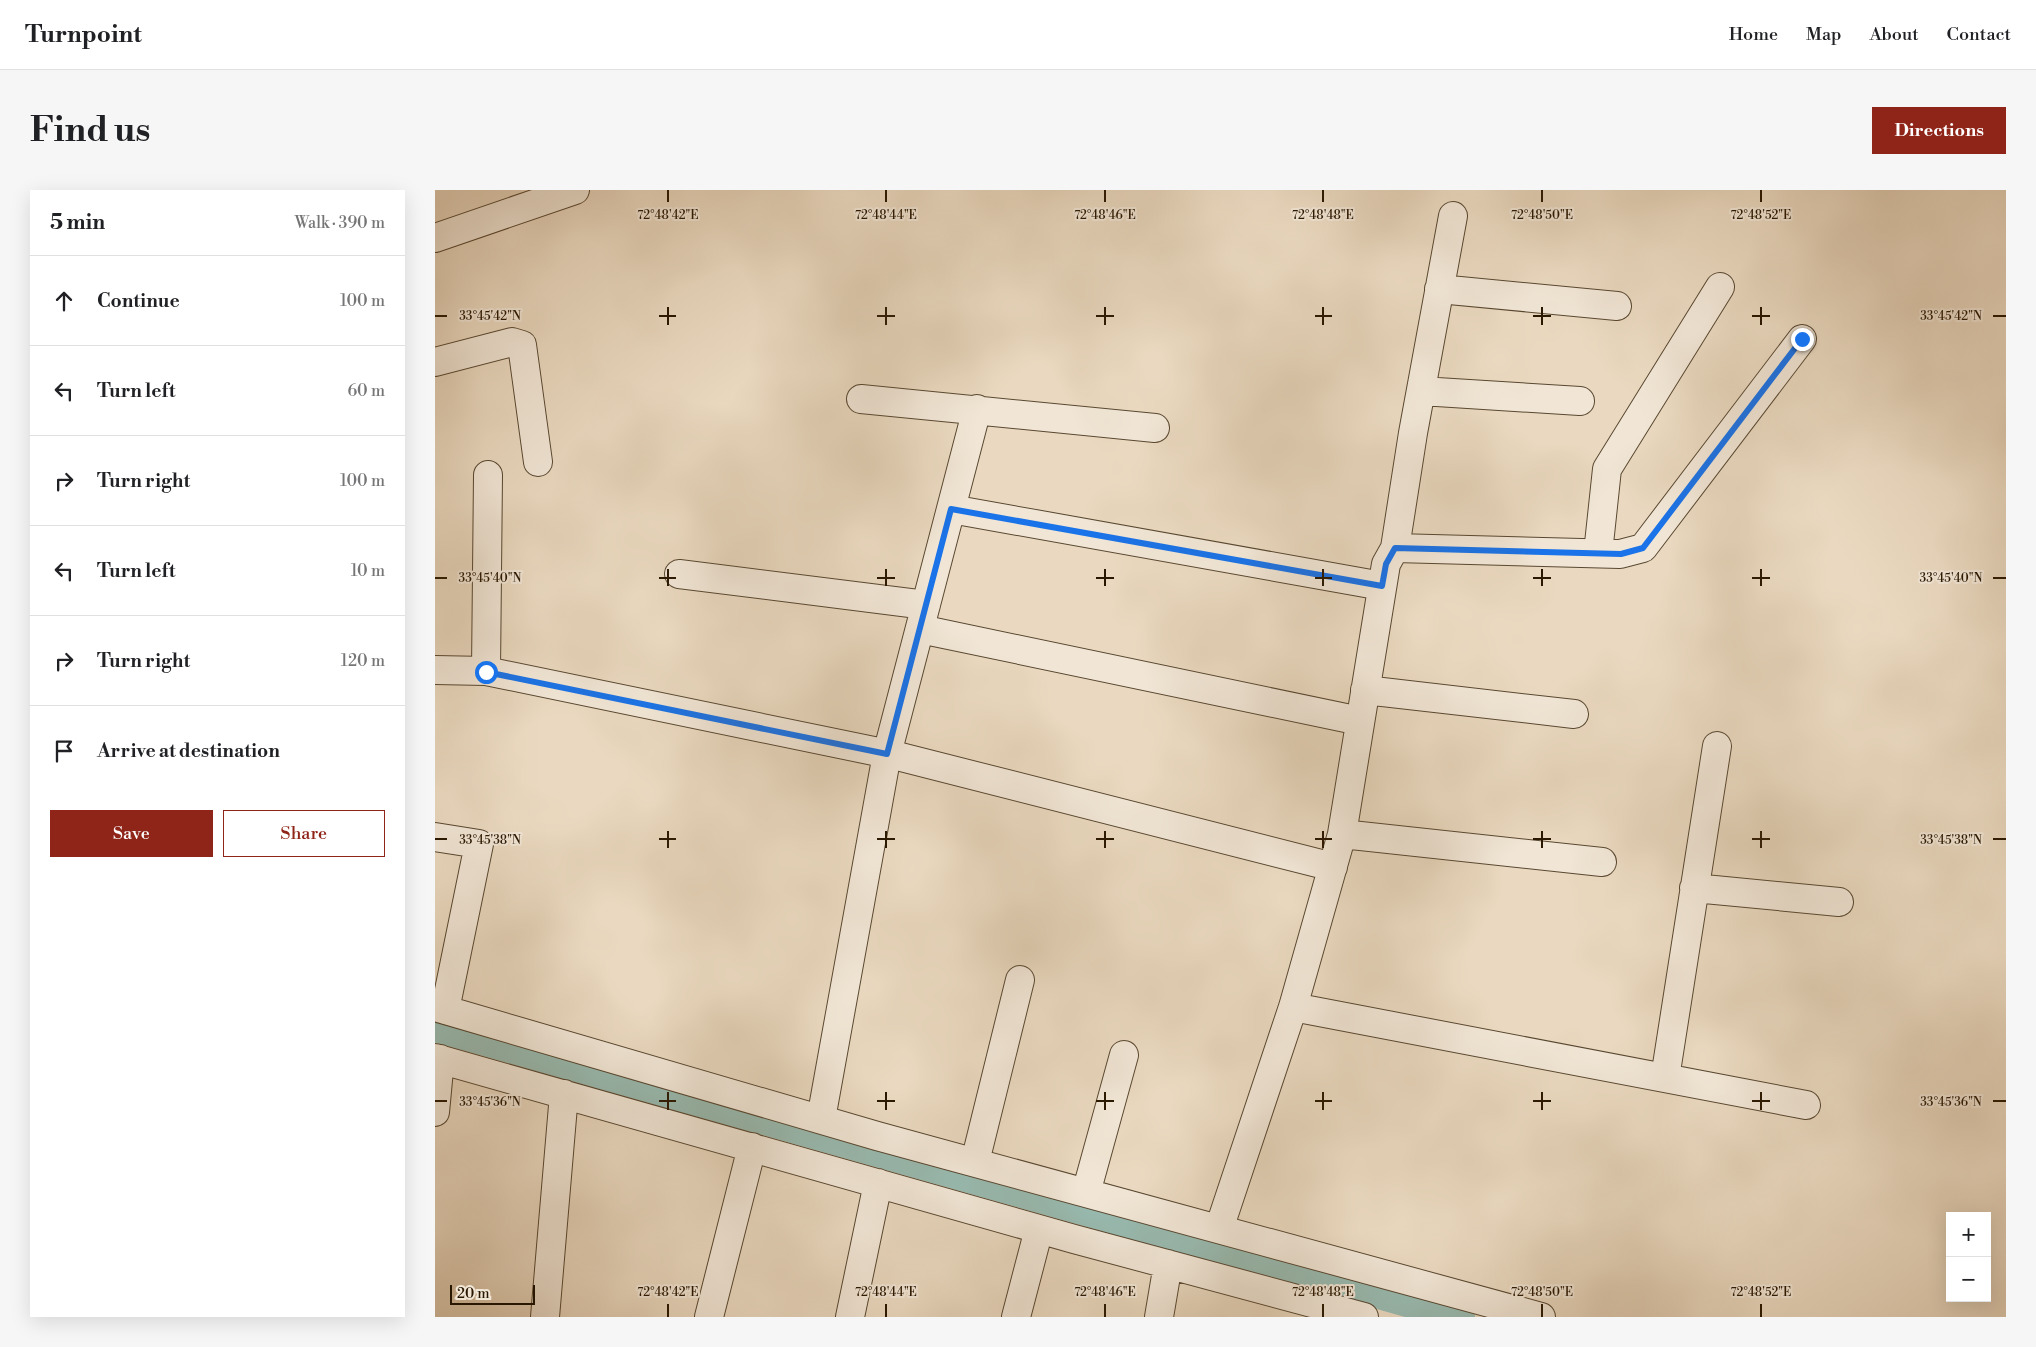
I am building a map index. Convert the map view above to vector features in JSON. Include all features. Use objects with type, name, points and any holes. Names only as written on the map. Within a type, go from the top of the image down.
[{"type":"street","points":[[435,238],[575,190]]},
{"type":"street","points":[[1219,1229],[1293,1007],[1342,834],[1382,586],[1386,564],[1395,548],[1453,216]]},
{"type":"street","points":[[1599,553],[1607,469],[1720,287]]},
{"type":"street","points":[[1439,289],[1617,306]]},
{"type":"street","points":[[1395,548],[1621,554],[1643,548],[1802,339]]},
{"type":"street","points":[[435,362],[512,342],[522,345],[538,462]]},
{"type":"street","points":[[1421,391],[1579,401]]},
{"type":"street","points":[[861,399],[1155,428]]},
{"type":"street","points":[[821,1119],[887,754],[977,410]]},
{"type":"street","points":[[486,672],[488,475]]},
{"type":"street","points":[[951,509],[1382,586]]},
{"type":"street","points":[[679,574],[923,617],[1360,721]]},
{"type":"street","points":[[435,670],[486,672],[887,754],[1333,868]]},
{"type":"street","points":[[1365,690],[1575,714]]},
{"type":"street","points":[[1665,1078],[1717,746]]},
{"type":"street","points":[[1342,834],[1602,862]]},
{"type":"street","points":[[435,837],[479,844],[440,1008],[821,1119],[1541,1317]]},
{"type":"street","points":[[1694,888],[1839,902]]},
{"type":"street","points":[[975,1162],[1020,980]]},
{"type":"street","points":[[1293,1007],[1806,1105]]},
{"type":"street","points":[[1086,1193],[1124,1055]]},
{"type":"street","points":[[435,1112],[437,1059],[1167,1264],[1323,1312],[1364,1317]]},
{"type":"street","points":[[545,1317],[564,1094]]},
{"type":"street","points":[[709,1317],[752,1147]]},
{"type":"street","points":[[850,1317],[878,1183]]},
{"type":"street","points":[[1016,1317],[1039,1229]]},
{"type":"street","points":[[1159,1317],[1167,1264]]},
{"type":"waterway","points":[[435,1027],[1460,1317]]},
{"type":"route","points":[[486,672],[887,754],[951,509],[1382,586],[1386,564],[1395,548],[1621,554],[1643,548],[1802,339]]}]
